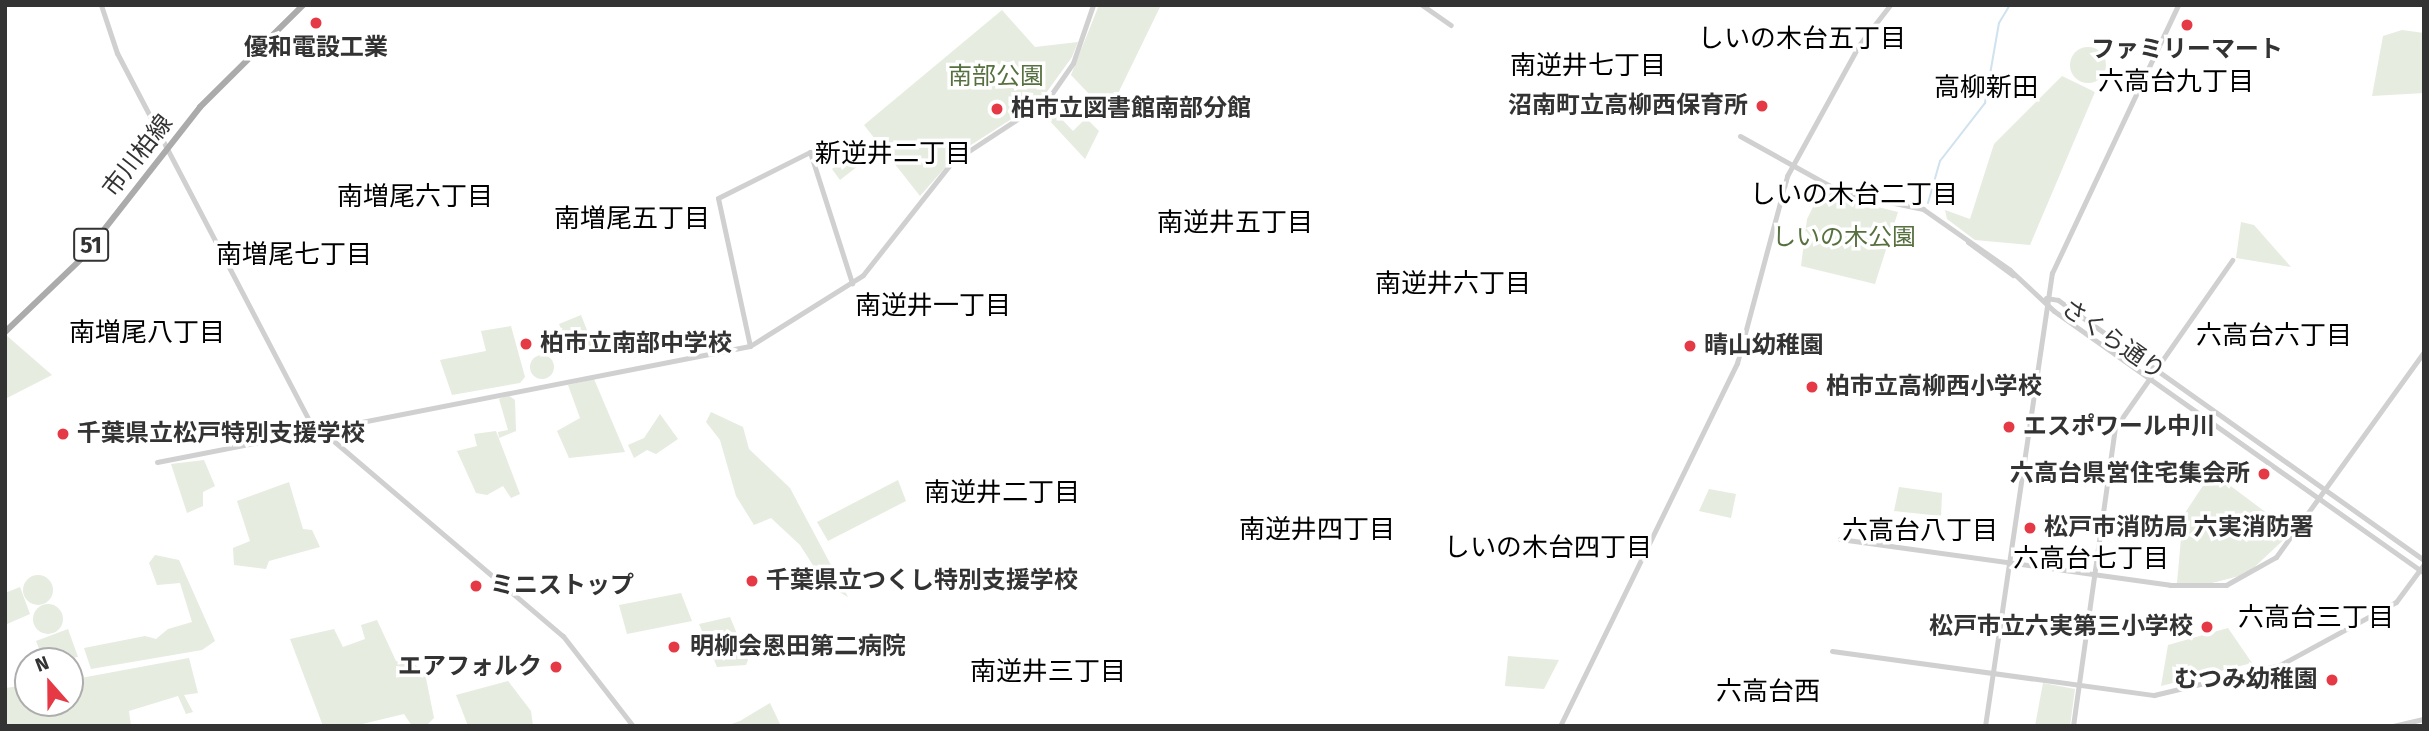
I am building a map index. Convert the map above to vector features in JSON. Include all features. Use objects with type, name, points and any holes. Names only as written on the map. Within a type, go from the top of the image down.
[{"type":"main road","name":"市川柏線","points":[[5,332],[80,259],[170,152],[200,107],[303,5]]},
{"type":"street","points":[[101,5],[117,53],[280,370],[318,432],[563,636],[633,726]]},
{"type":"street","points":[[158,462],[750,346],[852,283],[872,267],[952,162],[1026,118],[1056,90],[1073,63],[1093,5]]},
{"type":"street","points":[[1422,5],[1451,25]]},
{"type":"street","points":[[1560,726],[1737,363],[1780,194],[1859,44],[1890,5]]},
{"type":"street","points":[[1985,726],[2046,298],[2058,256],[2178,5]]},
{"type":"street","points":[[1740,136],[1855,198],[1923,209],[1973,244],[1987,243],[1983,250],[2016,276]]},
{"type":"street","points":[[750,346],[718,198],[810,152],[852,283]]},
{"type":"street","points":[[1966,239],[2046,298]]},
{"type":"street","points":[[2073,726],[2115,428],[2154,368],[2232,260]]},
{"type":"street","name":"さくら通り","points":[[2046,298],[2058,299],[2424,562]]},
{"type":"street","name":"さくら通り","points":[[2046,298],[2054,311],[2422,572]]},
{"type":"street","points":[[1840,539],[2200,588],[2226,585],[2276,556],[2424,352]]},
{"type":"street","points":[[1832,651],[2154,695],[2269,668],[2396,602],[2422,572],[2424,562]]},
{"type":"street","points":[[2393,726],[2424,719]]},
{"type":"green space","points":[[1099,5],[1161,5],[1108,114],[1071,75]]},
{"type":"green space","name":"南部公園","points":[[1002,10],[1035,47],[1078,42],[1072,57],[1041,100],[957,154],[920,196],[864,125]]},
{"type":"green space","points":[[2402,30],[2424,33],[2424,93],[2372,96],[2383,36]]},
{"type":"green space","points":[[2088,47],[2101,52],[2106,65],[2101,78],[2088,83],[2075,78],[2070,65],[2075,52]]},
{"type":"green space","points":[[2062,76],[2095,92],[2030,245],[1975,240],[1947,219],[1945,210],[1970,219],[1994,144]]},
{"type":"green space","points":[[1054,111],[1073,131],[1086,118],[1099,131],[1085,159],[1047,118]]},
{"type":"green space","points":[[859,149],[867,159],[840,180],[832,169]]},
{"type":"green space","name":"しいの木公園","points":[[1823,187],[1842,198],[1898,212],[1875,284],[1801,266],[1807,219]]},
{"type":"green space","points":[[2241,222],[2254,225],[2291,267],[2236,258]]},
{"type":"green space","points":[[581,315],[593,345],[571,353],[559,324]]},
{"type":"green space","points":[[511,326],[525,377],[520,383],[452,395],[440,360],[486,351],[481,331]]},
{"type":"green space","points":[[5,335],[52,375],[5,399]]},
{"type":"green space","points":[[542,355],[553,362],[554,367],[547,378],[542,379],[531,372],[530,367],[537,356]]},
{"type":"green space","points":[[594,379],[625,452],[569,458],[557,431],[580,418],[568,385]]},
{"type":"green space","points":[[508,395],[515,400],[516,431],[499,438],[498,432],[508,430],[499,399]]},
{"type":"green space","points":[[711,412],[743,427],[749,449],[790,488],[848,597],[825,584],[800,545],[771,518],[754,525],[736,496],[720,440],[706,422]]},
{"type":"green space","points":[[660,414],[678,439],[656,454],[647,450],[634,458],[628,445],[644,438]]},
{"type":"green space","points":[[496,431],[520,494],[511,498],[503,486],[487,495],[476,493],[457,451],[477,446],[474,434]]},
{"type":"green space","points":[[204,460],[215,486],[203,492],[203,506],[187,513],[171,464]]},
{"type":"green space","points":[[2212,472],[2292,532],[2247,574],[2208,584],[2177,583],[2183,516]]},
{"type":"green space","points":[[898,480],[906,501],[828,541],[817,522]]},
{"type":"green space","points":[[289,482],[303,529],[312,530],[320,547],[269,561],[266,569],[234,565],[233,548],[250,541],[237,501]]},
{"type":"green space","points":[[1899,487],[1942,493],[1941,516],[1894,511]]},
{"type":"green space","points":[[1709,489],[1736,494],[1731,518],[1699,511]]},
{"type":"green space","points":[[155,555],[179,560],[215,641],[202,650],[91,669],[84,648],[145,636],[156,639],[168,629],[192,622],[180,583],[157,585],[149,563]]},
{"type":"green space","points":[[38,575],[48,580],[53,590],[48,600],[38,605],[28,600],[23,590],[28,580]]},
{"type":"green space","points":[[20,587],[30,614],[7,624],[5,593]]},
{"type":"green space","points":[[681,593],[692,621],[627,634],[619,605]]},
{"type":"green space","points":[[48,604],[59,608],[63,619],[59,630],[48,634],[37,630],[33,619],[37,608]]},
{"type":"green space","points":[[730,617],[748,660],[746,665],[717,667],[699,624]]},
{"type":"green space","points":[[377,620],[396,661],[413,663],[425,673],[434,718],[426,726],[412,726],[404,714],[354,726],[323,726],[290,639],[334,629],[343,647],[365,639],[361,625]]},
{"type":"green space","points":[[2228,628],[2252,663],[2161,686],[2168,645]]},
{"type":"green space","points":[[68,629],[74,647],[38,647],[36,641]]},
{"type":"green space","points":[[1508,656],[1559,660],[1544,689],[1505,686]]},
{"type":"green space","points":[[189,658],[198,693],[184,695],[193,712],[186,714],[178,696],[129,711],[131,726],[5,724],[5,688],[14,687],[14,717],[84,717],[84,677]]},
{"type":"green space","points":[[508,681],[531,711],[533,726],[468,726],[456,695]]},
{"type":"green space","points":[[2043,683],[2075,689],[2070,726],[2035,726]]},
{"type":"green space","points":[[770,703],[781,726],[726,726],[740,721]]},
{"type":"waterway","points":[[1928,203],[1940,161],[1985,103],[1999,23],[2010,5]]},
{"type":"place","name":"優和電設工業","points":[[316,23]]},
{"type":"place","name":"ファミリーマート","points":[[2187,25]]},
{"type":"place","name":"沼南町立高柳西保育所","points":[[1762,106]]},
{"type":"place","name":"柏市立図書館南部分館","points":[[997,109]]},
{"type":"place","name":"柏市立南部中学校","points":[[526,344]]},
{"type":"place","name":"晴山幼稚園","points":[[1690,346]]},
{"type":"place","name":"柏市立高柳西小学校","points":[[1812,387]]},
{"type":"place","name":"エスポワール中川","points":[[2009,427]]},
{"type":"place","name":"千葉県立松戸特別支援学校","points":[[63,434]]},
{"type":"place","name":"六高台県営住宅集会所","points":[[2264,474]]},
{"type":"place","name":"松戸市消防局 六実消防署","points":[[2030,528]]},
{"type":"place","name":"千葉県立つくし特別支援学校","points":[[752,581]]},
{"type":"place","name":"ミニストップ","points":[[476,586]]},
{"type":"place","name":"松戸市立六実第三小学校","points":[[2207,627]]},
{"type":"place","name":"明柳会恩田第二病院","points":[[674,647]]},
{"type":"place","name":"エアフォルク","points":[[556,667]]},
{"type":"place","name":"むつみ幼稚園","points":[[2332,680]]},
{"type":"district","name":"しいの木台五丁目","points":[[1802,39]]},
{"type":"district","name":"南逆井七丁目","points":[[1588,66]]},
{"type":"district","name":"六高台九丁目","points":[[2176,82]]},
{"type":"district","name":"高柳新田","points":[[1986,88]]},
{"type":"district","name":"新逆井二丁目","points":[[893,154]]},
{"type":"district","name":"しいの木台二丁目","points":[[1854,195]]},
{"type":"district","name":"南増尾六丁目","points":[[415,197]]},
{"type":"district","name":"南増尾五丁目","points":[[632,219]]},
{"type":"district","name":"南逆井五丁目","points":[[1235,223]]},
{"type":"district","name":"南増尾七丁目","points":[[294,255]]},
{"type":"district","name":"南逆井六丁目","points":[[1453,284]]},
{"type":"district","name":"南逆井一丁目","points":[[933,306]]},
{"type":"district","name":"南増尾八丁目","points":[[147,333]]},
{"type":"district","name":"六高台六丁目","points":[[2274,336]]},
{"type":"district","name":"南逆井二丁目","points":[[1002,493]]},
{"type":"district","name":"南逆井四丁目","points":[[1317,530]]},
{"type":"district","name":"六高台八丁目","points":[[1920,531]]},
{"type":"district","name":"しいの木台四丁目","points":[[1548,548]]},
{"type":"district","name":"六高台七丁目","points":[[2091,559]]},
{"type":"district","name":"六高台三丁目","points":[[2316,618]]},
{"type":"district","name":"南逆井三丁目","points":[[1048,672]]},
{"type":"district","name":"六高台西","points":[[1768,692]]}]
